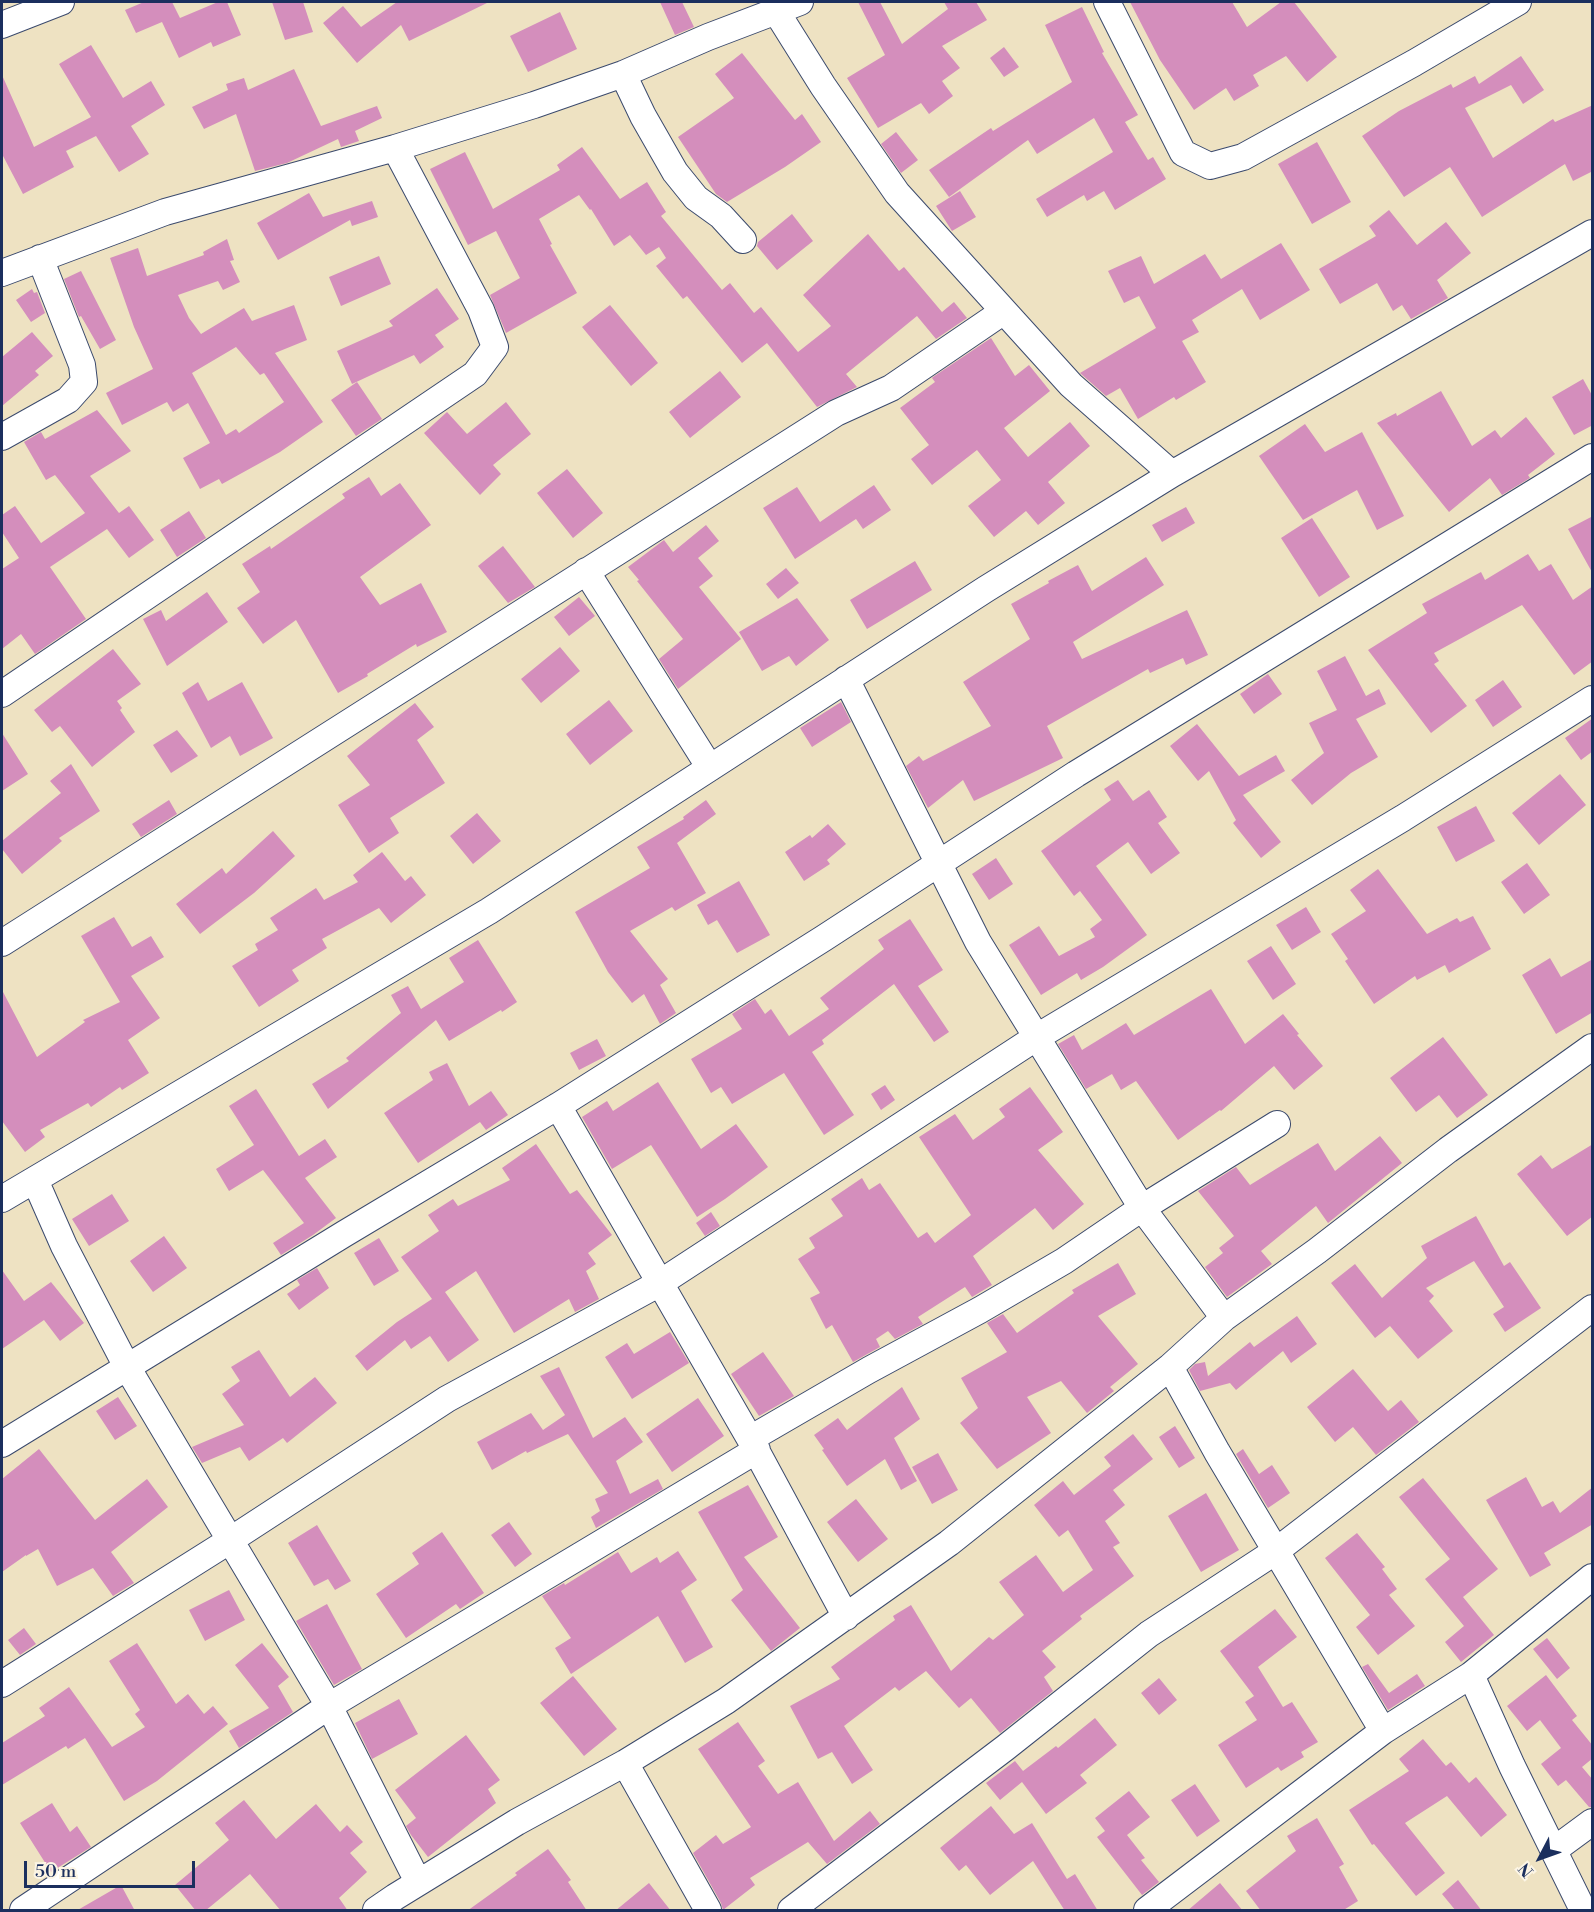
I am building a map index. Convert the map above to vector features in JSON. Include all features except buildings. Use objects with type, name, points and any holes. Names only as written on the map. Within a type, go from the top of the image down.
[{"type":"street","points":[[2,25],[61,2]]},
{"type":"street","points":[[2,273],[165,212],[395,148],[534,105],[623,74],[708,37],[801,2]]},
{"type":"street","points":[[1107,2],[1183,153],[1210,166],[1243,157],[1414,63],[1518,2]]},
{"type":"street","points":[[776,11],[823,86],[897,193],[1071,385],[1172,474]]},
{"type":"street","points":[[623,74],[643,116],[675,172],[696,198],[721,216],[743,240]]},
{"type":"street","points":[[2,694],[475,374],[495,347],[481,310],[395,148]]},
{"type":"street","points":[[2,1199],[489,911],[986,589],[1172,474],[1593,233]]},
{"type":"street","points":[[2,437],[68,400],[84,382],[82,365],[40,258]]},
{"type":"street","points":[[2,943],[836,412],[891,388],[1004,311]]},
{"type":"street","points":[[2,1444],[558,1106],[939,864],[1076,774],[1593,457]]},
{"type":"street","points":[[586,571],[710,768]]},
{"type":"street","points":[[846,679],[978,942],[1142,1208],[1224,1318]]},
{"type":"street","points":[[2,1684],[229,1541],[447,1399],[660,1283],[1037,1037],[1353,848],[1593,699]]},
{"type":"street","points":[[376,1911],[418,1882],[518,1822],[624,1763],[726,1701],[846,1617],[949,1543],[1170,1367],[1224,1318],[1317,1251],[1448,1150],[1593,1047]]},
{"type":"street","points":[[558,1106],[754,1445],[846,1617]]},
{"type":"street","points":[[23,1911],[329,1706],[754,1445],[869,1370],[1036,1277],[1277,1124]]},
{"type":"street","points":[[35,1180],[64,1246],[127,1367],[329,1706],[418,1882]]},
{"type":"street","points":[[791,1911],[1005,1748],[1149,1634],[1276,1551],[1593,1308]]},
{"type":"street","points":[[1170,1367],[1383,1731]]},
{"type":"street","points":[[1147,1911],[1383,1731],[1471,1675],[1593,1577]]},
{"type":"street","points":[[1471,1675],[1512,1766],[1583,1911]]},
{"type":"street","points":[[624,1763],[708,1911]]},
{"type":"street","points":[[1554,1850],[1593,1822]]}]
